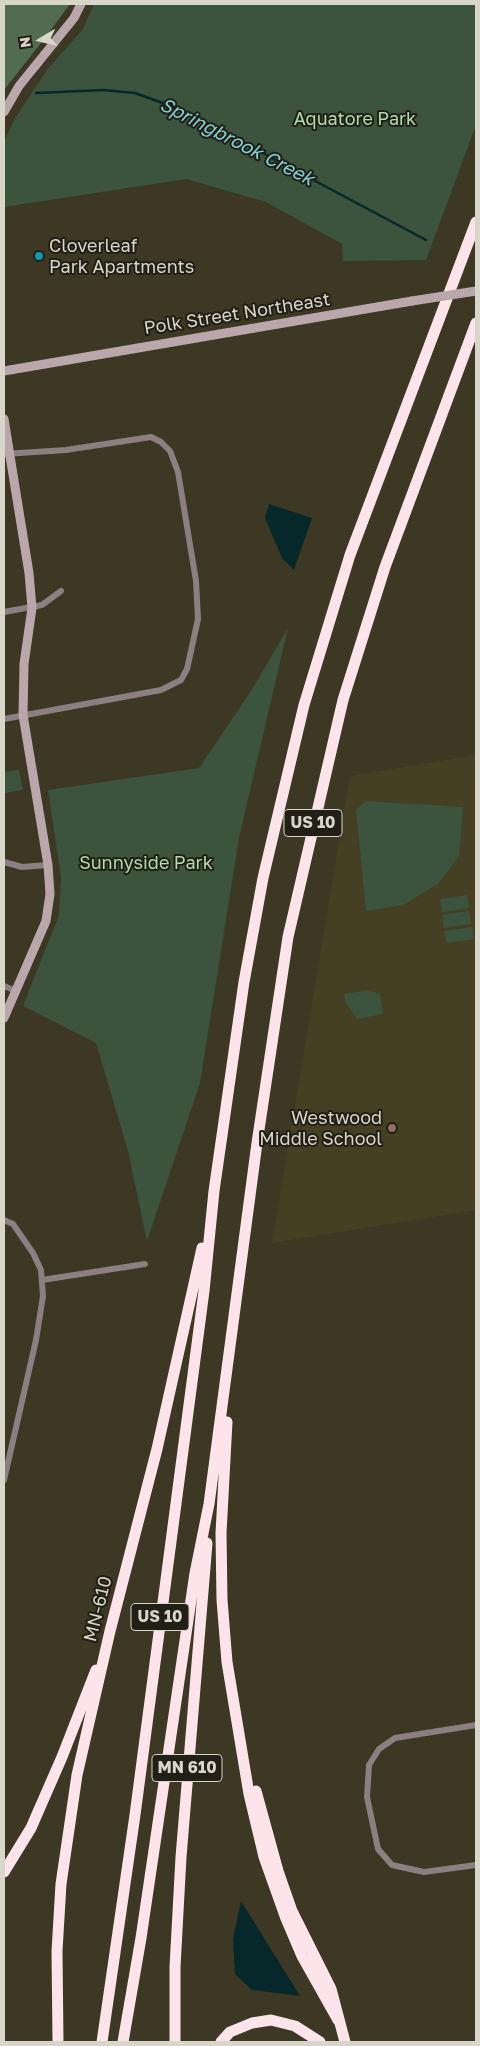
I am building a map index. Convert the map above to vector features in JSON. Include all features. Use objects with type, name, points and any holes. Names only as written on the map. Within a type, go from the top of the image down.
[{"type":"highway","name":"US 10","points":[[102,2042],[135,1815],[204,1291],[214,1191],[244,982],[261,887],[286,774],[304,705],[350,555],[476,222]]},
{"type":"highway","name":"US 10","points":[[123,2042],[141,1938],[208,1504],[288,937],[323,778],[343,700],[385,567],[476,323]]},
{"type":"highway","name":"MN-610","points":[[58,2042],[57,1951],[62,1875],[77,1775],[110,1631],[157,1450],[214,1191]]},
{"type":"highway","points":[[231,1342],[221,1533],[222,1600],[227,1662],[240,1741],[284,1887],[306,1942],[331,1989],[345,2042]]},
{"type":"highway","name":"MN 610","points":[[174,2042],[175,1967],[190,1724],[206,1564],[208,1504]]},
{"type":"highway","points":[[4,1872],[31,1828],[58,1766],[110,1631]]},
{"type":"highway","points":[[221,2042],[230,2032],[252,2022],[271,2020],[295,2026],[320,2042]]},
{"type":"street","points":[[4,112],[19,86],[74,18],[81,4]]},
{"type":"street","name":"Polk Street Northeast","points":[[4,371],[476,291]]},
{"type":"street","points":[[4,419],[7,454],[29,574],[32,608],[24,664],[23,715],[48,865],[50,894],[46,921],[4,1018]]},
{"type":"street","points":[[4,719],[161,690],[180,680],[187,669],[198,619],[196,581],[178,472],[170,451],[161,442],[151,437],[66,450],[7,454]]},
{"type":"street","points":[[4,612],[42,605],[60,591]]},
{"type":"street","points":[[4,862],[22,867],[48,865]]},
{"type":"street","points":[[4,986],[16,990]]},
{"type":"street","points":[[4,1220],[13,1224],[33,1253],[41,1270],[43,1296],[36,1340],[4,1480]]},
{"type":"street","points":[[42,1280],[145,1264]]},
{"type":"street","points":[[476,1725],[395,1738],[378,1749],[369,1765],[367,1797],[378,1849],[392,1865],[424,1872],[476,1865]]},
{"type":"shaded area","points":[[476,755],[476,1210],[272,1243],[350,776]]},
{"type":"green space","points":[[4,4],[70,4],[4,90]]},
{"type":"green space","name":"Aquatore Park","points":[[94,4],[476,4],[476,125],[426,260],[343,261],[342,244],[266,202],[186,179],[4,207],[4,142],[14,120],[46,71],[83,29]]},
{"type":"green space","name":"Sunnyside Park","points":[[288,628],[239,838],[200,1083],[147,1241],[128,1151],[96,1043],[23,1006],[59,915],[61,877],[48,790],[199,768],[251,691]]},
{"type":"green space","points":[[19,770],[23,790],[4,793],[4,772]]},
{"type":"green space","points":[[366,801],[463,807],[459,856],[438,884],[403,905],[366,911],[356,810]]},
{"type":"green space","points":[[467,895],[469,908],[442,912],[440,899]]},
{"type":"green space","points":[[469,911],[471,924],[444,928],[442,915]]},
{"type":"green space","points":[[472,927],[474,939],[447,943],[444,931]]},
{"type":"green space","points":[[369,990],[380,994],[383,1014],[357,1019],[346,1003],[344,994]]},
{"type":"water","points":[[269,504],[312,518],[294,570],[282,558],[265,518]]},
{"type":"water","points":[[241,1901],[300,1996],[252,1990],[235,1974],[233,1939]]},
{"type":"waterway","name":"Springbrook Creek","points":[[36,93],[104,90],[135,93],[182,110],[426,240]]},
{"type":"place","name":"Cloverleaf Park Apartments","points":[[39,256]]},
{"type":"place","name":"Westwood Middle School","points":[[392,1128]]}]
